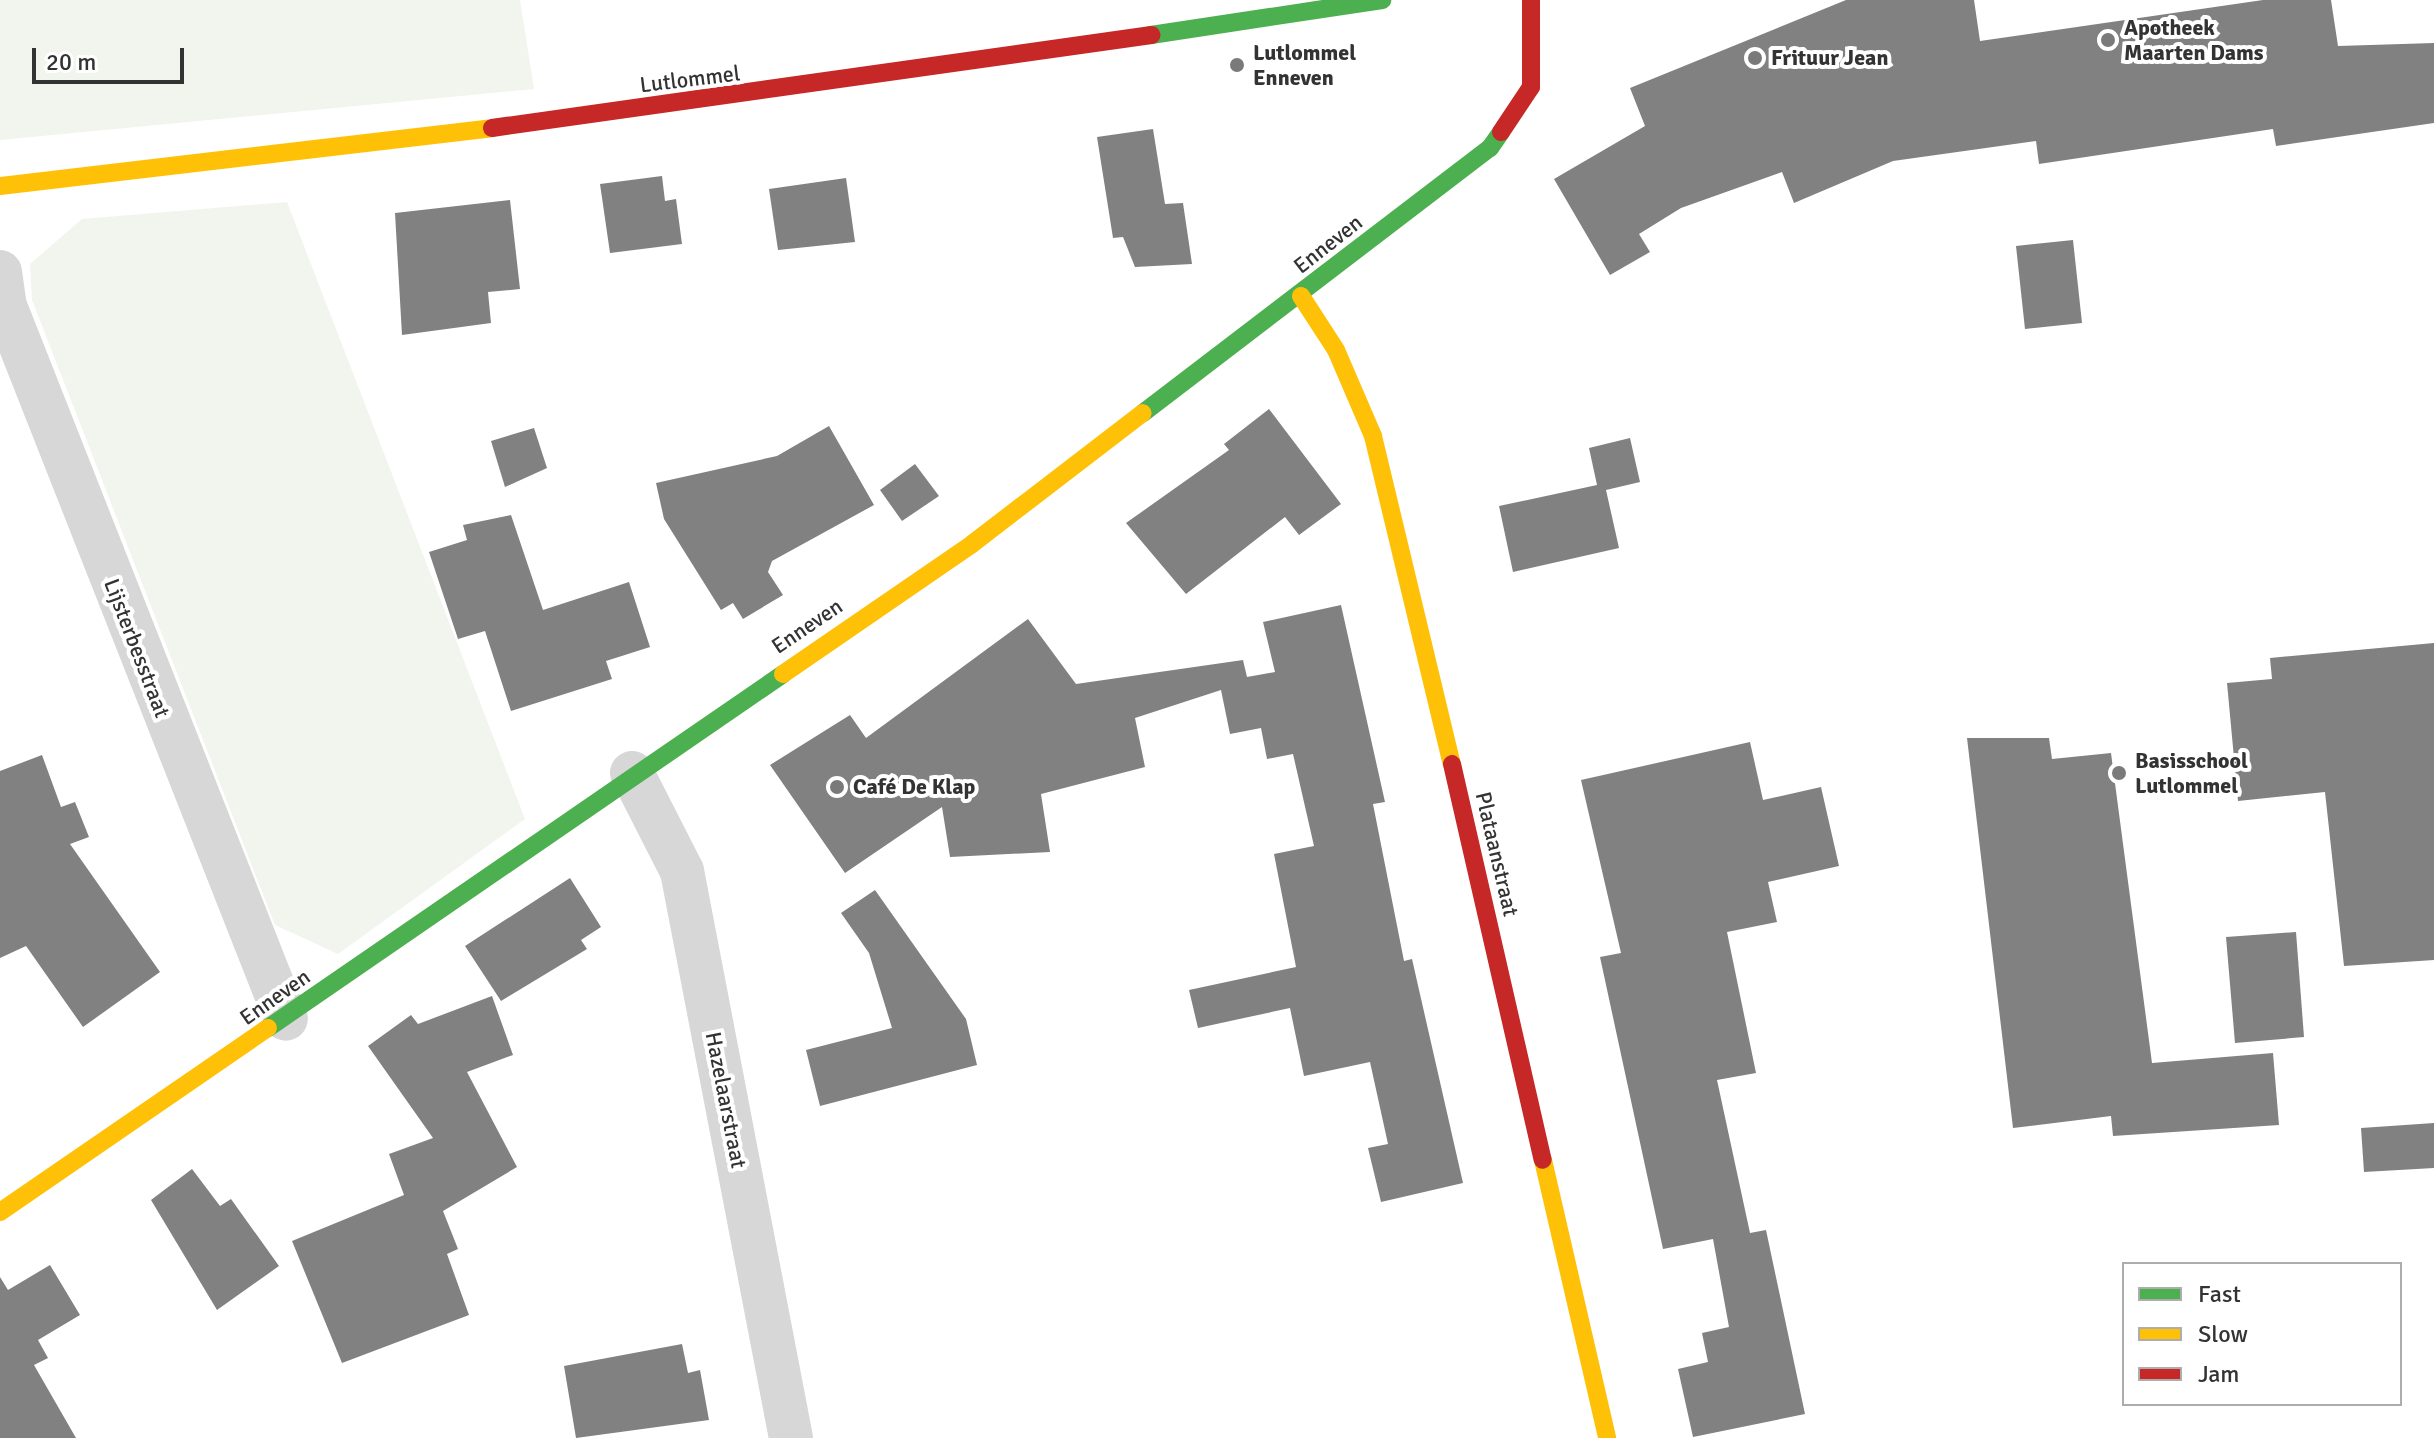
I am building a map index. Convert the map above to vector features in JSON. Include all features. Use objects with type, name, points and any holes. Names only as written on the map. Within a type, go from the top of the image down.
[{"type":"street","name":"Lutlommel","points":[[0,186],[741,98],[1382,0]]},
{"type":"street","name":"Enneven","points":[[0,1212],[286,1019],[632,773],[972,544],[1301,296],[1490,148],[1517,115],[1531,87],[1531,0]]},
{"type":"street","name":"Lijsterbesstraat","points":[[0,272],[16,335],[286,1019]]},
{"type":"street","name":"Plataanstraat","points":[[1301,296],[1336,350],[1373,436],[1396,519],[1607,1438]]},
{"type":"street","name":"Hazelaarstraat","points":[[632,773],[682,871],[791,1438]]},
{"type":"shaded area","points":[[0,0],[520,0],[534,89],[0,140]]},
{"type":"shaded area","points":[[287,202],[525,819],[338,954],[275,925],[32,300],[30,264],[82,219]]},
{"type":"building","points":[[1846,0],[1974,0],[1980,41],[2263,0],[2331,0],[2338,46],[2434,43],[2434,123],[2276,146],[2273,129],[2039,164],[2036,141],[1893,161],[1794,203],[1782,172],[1681,208],[1639,234],[1650,252],[1610,275],[1554,179],[1645,126],[1630,88]]},
{"type":"building","points":[[1153,129],[1165,204],[1183,203],[1192,264],[1135,267],[1123,237],[1113,238],[1097,137]]},
{"type":"building","points":[[662,176],[665,201],[676,199],[682,244],[610,253],[600,184]]},
{"type":"building","points":[[846,178],[855,242],[778,250],[769,189]]},
{"type":"building","points":[[510,200],[520,289],[488,292],[491,323],[402,335],[395,213]]},
{"type":"building","points":[[2073,240],[2082,323],[2025,329],[2016,246]]},
{"type":"building","points":[[1269,409],[1341,504],[1299,535],[1285,517],[1186,594],[1126,523],[1229,450],[1224,444]]},
{"type":"building","points":[[829,426],[874,505],[772,561],[768,572],[783,595],[743,619],[733,603],[721,610],[664,519],[656,483],[777,456]]},
{"type":"building","points":[[534,428],[547,468],[505,487],[491,441]]},
{"type":"building","points":[[1630,438],[1640,482],[1606,490],[1619,548],[1513,572],[1499,506],[1597,485],[1589,448]]},
{"type":"building","points":[[915,464],[939,496],[902,521],[880,490]]},
{"type":"building","points":[[511,515],[543,610],[629,582],[650,647],[606,661],[612,679],[511,711],[485,631],[458,639],[429,552],[467,540],[463,525]]},
{"type":"building","points":[[1341,605],[1385,802],[1373,804],[1404,961],[1412,959],[1463,1183],[1381,1202],[1368,1148],[1388,1144],[1370,1062],[1304,1076],[1290,1008],[1198,1028],[1189,990],[1296,967],[1274,854],[1314,846],[1293,754],[1267,759],[1261,728],[1230,734],[1221,690],[1135,718],[1145,767],[1041,794],[1050,852],[950,857],[942,807],[845,873],[770,765],[850,715],[866,738],[1028,619],[1076,684],[1243,660],[1247,677],[1275,672],[1263,622]]},
{"type":"building","points":[[2434,643],[2434,960],[2344,966],[2325,792],[2238,801],[2227,683],[2272,679],[2270,658]]},
{"type":"building","points":[[1967,738],[2049,738],[2052,759],[2111,753],[2152,1063],[2273,1053],[2279,1125],[2113,1136],[2111,1116],[2013,1128]]},
{"type":"building","points":[[1750,742],[1763,800],[1821,787],[1839,866],[1768,882],[1777,922],[1727,932],[1756,1073],[1717,1080],[1750,1233],[1766,1230],[1805,1414],[1693,1437],[1678,1369],[1708,1362],[1702,1333],[1729,1327],[1713,1239],[1663,1249],[1600,957],[1621,953],[1581,780]]},
{"type":"building","points":[[42,755],[61,807],[75,802],[89,837],[70,844],[160,972],[83,1027],[26,946],[0,958],[0,771]]},
{"type":"building","points":[[570,878],[601,927],[581,940],[587,949],[501,1001],[465,946]]},
{"type":"building","points":[[875,890],[966,1019],[977,1065],[820,1106],[806,1050],[892,1028],[869,953],[841,913]]},
{"type":"building","points":[[2296,932],[2304,1037],[2235,1043],[2226,937]]},
{"type":"building","points":[[492,996],[513,1055],[467,1072],[517,1167],[443,1211],[458,1249],[447,1254],[469,1315],[342,1363],[292,1241],[404,1195],[389,1154],[433,1138],[368,1046],[411,1015],[418,1024]]},
{"type":"building","points":[[2434,1123],[2434,1168],[2364,1172],[2361,1128]]},
{"type":"building","points":[[192,1169],[220,1206],[231,1199],[279,1266],[217,1310],[151,1200]]},
{"type":"building","points":[[50,1265],[80,1315],[38,1340],[48,1358],[34,1365],[76,1438],[0,1438],[0,1277],[8,1290]]},
{"type":"building","points":[[682,1344],[688,1373],[700,1370],[709,1420],[576,1438],[564,1366]]},
{"type":"traffic: fast","points":[[1151,35],[1382,0]]},
{"type":"traffic: fast","points":[[1143,413],[1490,148],[1501,132]]},
{"type":"traffic: fast","points":[[268,1028],[783,674]]},
{"type":"traffic: slow","points":[[0,186],[492,128]]},
{"type":"traffic: slow","points":[[1301,296],[1336,350],[1373,436],[1452,764]]},
{"type":"traffic: slow","points":[[783,674],[972,544],[1143,413]]},
{"type":"traffic: slow","points":[[0,1212],[268,1028]]},
{"type":"traffic: slow","points":[[1543,1160],[1607,1438]]},
{"type":"traffic: jam","points":[[1501,132],[1531,87],[1531,0]]},
{"type":"traffic: jam","points":[[492,128],[1151,35]]},
{"type":"traffic: jam","points":[[1452,764],[1543,1160]]},
{"type":"place","name":"Apotheek Maarten Dams","points":[[2108,40]]},
{"type":"place","name":"Frituur Jean","points":[[1755,58]]},
{"type":"place","name":"Lutlommel Enneven","points":[[1237,65]]},
{"type":"place","name":"Basisschool Lutlommel","points":[[2119,773]]},
{"type":"place","name":"Café De Klap","points":[[837,787]]}]
